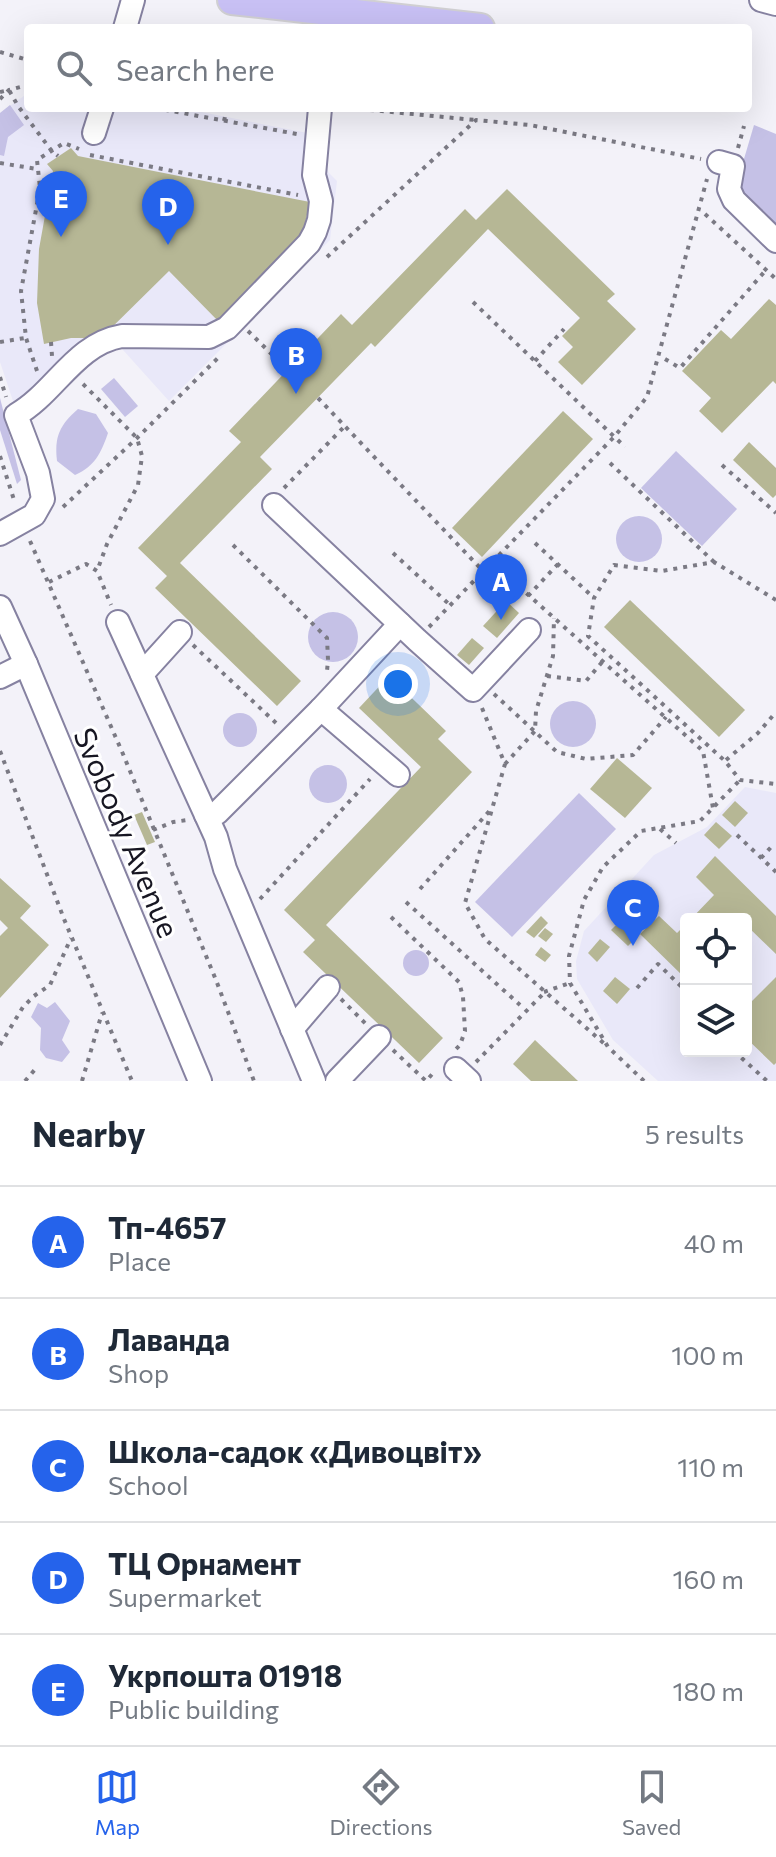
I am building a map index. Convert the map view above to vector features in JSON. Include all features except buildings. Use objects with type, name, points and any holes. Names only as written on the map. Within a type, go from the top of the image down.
[{"type":"main road","points":[[232,0],[439,24]]},
{"type":"street","points":[[126,24],[133,0]]},
{"type":"street","points":[[761,0],[776,4]]},
{"type":"street","points":[[94,133],[101,112]]},
{"type":"street","points":[[0,534],[34,515],[43,499],[38,473],[16,415],[28,408],[85,352],[110,338],[202,338],[227,328],[309,243],[319,220],[321,201],[314,175],[320,112]]},
{"type":"street","points":[[716,162],[733,166],[729,189],[734,200],[776,241]]},
{"type":"street","points":[[278,497],[400,624],[477,686],[529,630]]},
{"type":"street","name":"Svobody Avenue","points":[[0,607],[200,1081]]},
{"type":"street","points":[[118,622],[216,837],[225,869],[314,1081]]},
{"type":"street","points":[[206,815],[217,813],[400,624]]},
{"type":"street","points":[[142,674],[180,632]]},
{"type":"street","points":[[0,677],[26,664]]},
{"type":"street","points":[[321,709],[398,775]]},
{"type":"street","points":[[292,1029],[328,987]]},
{"type":"street","points":[[337,1081],[379,1037]]},
{"type":"path","points":[[0,52],[24,59]]},
{"type":"path","points":[[0,92],[24,86]]},
{"type":"path","points":[[0,99],[9,90]]},
{"type":"path","points":[[9,90],[58,156]]},
{"type":"path","points":[[176,112],[297,134]]},
{"type":"path","points":[[224,121],[226,112]]},
{"type":"path","points":[[392,112],[530,125],[716,162],[647,397],[614,437],[417,640]]},
{"type":"path","points":[[327,257],[476,120]]},
{"type":"path","points":[[44,393],[26,338],[21,291],[40,188],[37,160],[64,143],[88,154],[305,196]]},
{"type":"path","points":[[0,163],[38,170]]},
{"type":"path","points":[[705,214],[776,279]]},
{"type":"path","points":[[665,359],[680,368],[766,270]]},
{"type":"path","points":[[473,302],[625,447]]},
{"type":"path","points":[[535,361],[564,329]]},
{"type":"path","points":[[0,342],[26,338]]},
{"type":"path","points":[[256,338],[288,370]]},
{"type":"path","points":[[61,509],[225,352]]},
{"type":"path","points":[[35,364],[68,369],[137,438],[142,456],[138,485],[107,544],[97,571]]},
{"type":"path","points":[[318,398],[484,572],[506,575],[703,751],[713,808]]},
{"type":"path","points":[[278,497],[344,427]]},
{"type":"path","points":[[0,456],[21,522],[123,754],[254,1081]]},
{"type":"path","points":[[610,463],[714,562],[776,600]]},
{"type":"path","points":[[722,465],[776,513]]},
{"type":"path","points":[[535,543],[594,598]]},
{"type":"path","points":[[233,545],[327,638],[327,670],[318,679]]},
{"type":"path","points":[[393,553],[451,605]]},
{"type":"path","points":[[714,562],[662,571],[614,565],[594,598],[588,636],[725,761],[740,780],[776,784]]},
{"type":"path","points":[[49,582],[86,564],[97,571],[118,622]]},
{"type":"path","points":[[528,596],[558,564]]},
{"type":"path","points":[[554,618],[553,656],[536,711],[535,731],[505,764],[465,903],[485,939],[644,1081]]},
{"type":"path","points":[[180,632],[275,724],[286,713]]},
{"type":"path","points":[[547,676],[586,681],[603,661]]},
{"type":"path","points":[[477,686],[557,752],[586,759],[633,755],[666,717]]},
{"type":"path","points":[[477,686],[505,764]]},
{"type":"path","points":[[725,761],[758,733],[776,712]]},
{"type":"path","points":[[0,754],[71,938],[132,1081]]},
{"type":"path","points":[[252,908],[372,778],[362,770]]},
{"type":"path","points":[[608,1047],[570,983],[569,956],[584,900],[603,867],[641,831],[700,821],[740,780]]},
{"type":"path","points":[[420,889],[495,806]]},
{"type":"path","points":[[153,830],[173,822]]},
{"type":"path","points":[[659,828],[676,843]]},
{"type":"path","points":[[737,835],[776,872]]},
{"type":"path","points":[[761,858],[774,844]]},
{"type":"path","points":[[406,902],[520,1005]]},
{"type":"path","points":[[391,917],[459,982],[465,1031],[456,1068]]},
{"type":"path","points":[[0,1045],[23,1007],[50,985],[71,938]]},
{"type":"path","points":[[637,988],[658,964],[680,988]]},
{"type":"path","points":[[426,1081],[456,1068],[543,994],[570,983]]},
{"type":"path","points":[[82,1081],[102,1011]]},
{"type":"path","points":[[741,1057],[767,1081]]},
{"type":"path","points":[[25,1081],[38,1066]]},
{"type":"shaded area","points":[[24,96],[24,112],[201,112],[328,137],[324,162],[337,181],[330,240],[169,401],[114,340],[20,422],[0,362],[0,113]]},
{"type":"shaded area","points":[[10,105],[24,125],[8,137],[4,156],[0,155],[0,113]]},
{"type":"shaded area","points":[[754,125],[776,134],[776,232],[736,186]]},
{"type":"shaded area","points":[[114,378],[138,406],[125,417],[101,389]]},
{"type":"shaded area","points":[[0,398],[21,480],[17,484],[0,430]]},
{"type":"shaded area","points":[[78,409],[96,414],[108,433],[96,458],[75,475],[57,461],[56,445],[63,426]]},
{"type":"shaded area","points":[[676,451],[737,509],[702,546],[641,488]]},
{"type":"shaded area","points":[[639,516],[655,523],[662,539],[655,555],[639,562],[623,555],[616,539],[623,523]]},
{"type":"shaded area","points":[[333,612],[351,619],[358,637],[351,655],[333,662],[315,655],[308,637],[315,619]]},
{"type":"shaded area","points":[[573,701],[589,708],[596,724],[589,740],[573,747],[557,740],[550,724],[557,708]]},
{"type":"shaded area","points":[[240,713],[252,718],[257,730],[252,742],[240,747],[228,742],[223,730],[228,718]]},
{"type":"shaded area","points":[[328,765],[342,770],[347,784],[342,798],[328,803],[314,798],[309,784],[314,770]]},
{"type":"shaded area","points":[[745,787],[776,793],[776,1081],[658,1081],[613,1040],[577,979],[576,961],[584,931],[654,855],[707,827]]},
{"type":"shaded area","points":[[579,793],[616,829],[512,937],[475,902]]},
{"type":"shaded area","points":[[416,950],[425,954],[429,963],[425,972],[416,976],[407,972],[403,963],[407,954]]},
{"type":"shaded area","points":[[55,1002],[70,1021],[62,1040],[70,1052],[62,1062],[46,1058],[40,1050],[41,1028],[31,1017],[38,1003],[47,1008]]},
{"type":"place","name":"Укрпошта 01918","points":[[61,237]]},
{"type":"place","name":"ТЦ Орнамент","points":[[168,245]]},
{"type":"place","name":"Лаванда","points":[[296,394]]},
{"type":"place","name":"Тп-4657","points":[[501,620]]},
{"type":"place","name":"Школа-садок «Дивоцвіт»","points":[[633,946]]}]
